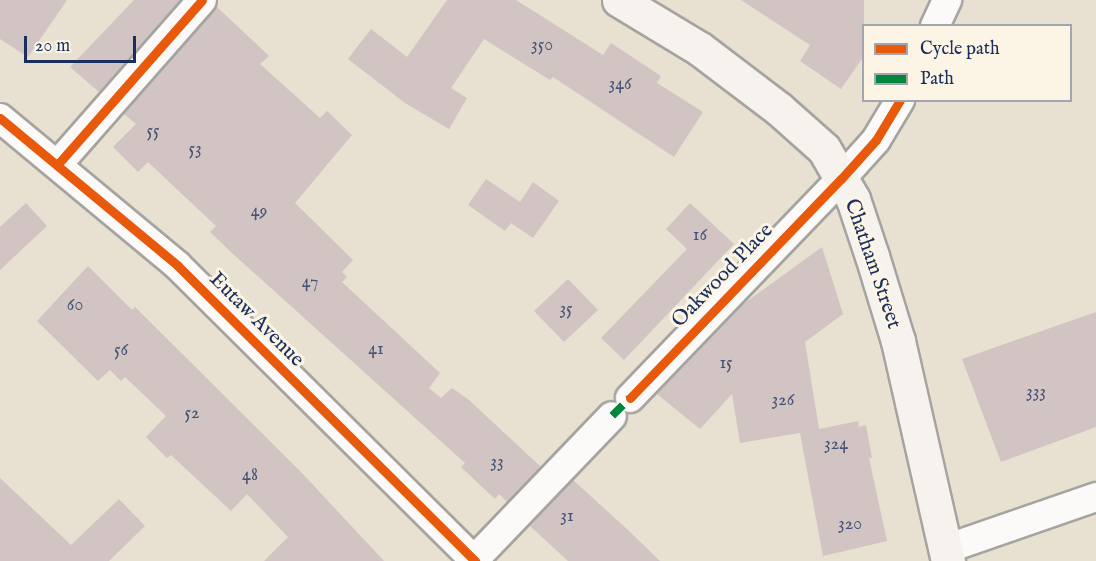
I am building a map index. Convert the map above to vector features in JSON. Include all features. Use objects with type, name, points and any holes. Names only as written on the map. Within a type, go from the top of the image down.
[{"type":"main road","name":"Chatham Street","points":[[619,0],[700,49],[779,109],[824,149],[853,199],[898,341],[947,555]]},
{"type":"street","points":[[58,164],[202,0]]},
{"type":"street","points":[[936,24],[947,0]]},
{"type":"street","name":"Oakwood Place","points":[[475,561],[841,179],[876,140],[899,102]]},
{"type":"street","name":"Eutaw Avenue","points":[[0,118],[178,266],[475,561]]},
{"type":"street","points":[[947,555],[1096,497]]},
{"type":"building","points":[[0,0],[67,0],[28,57],[0,39]]},
{"type":"building","points":[[134,0],[180,0],[99,92],[70,67]]},
{"type":"building","points":[[447,0],[516,0],[603,55],[611,43],[661,76],[657,83],[703,112],[674,157],[553,77],[550,80],[484,39],[451,88],[467,98],[449,129],[405,103],[348,59],[371,29],[407,57]]},
{"type":"building","points":[[741,0],[864,0],[862,59],[841,89],[800,61],[810,45]]},
{"type":"building","points":[[217,7],[269,56],[260,64],[320,118],[327,111],[352,135],[295,203],[353,260],[342,272],[347,277],[342,282],[440,373],[429,388],[441,398],[452,388],[469,400],[541,467],[507,502],[499,494],[495,499],[461,467],[465,463],[232,253],[210,232],[216,226],[148,162],[138,172],[113,147],[136,124],[124,114]]},
{"type":"building","points":[[486,179],[520,202],[533,182],[559,201],[533,238],[511,223],[505,231],[468,205]]},
{"type":"building","points":[[26,203],[47,226],[0,270],[0,227]]},
{"type":"building","points":[[690,203],[734,244],[624,360],[601,338],[687,249],[666,229]]},
{"type":"building","points":[[822,247],[843,314],[805,342],[819,429],[858,421],[859,427],[866,425],[872,458],[869,458],[887,541],[823,556],[800,433],[740,443],[732,394],[700,429],[657,394],[742,305]]},
{"type":"building","points":[[88,266],[132,310],[135,307],[300,471],[384,561],[264,561],[288,537],[247,494],[231,511],[171,455],[167,458],[146,437],[166,416],[125,377],[121,381],[110,370],[98,381],[37,321]]},
{"type":"building","points":[[568,279],[598,310],[564,342],[534,311]]},
{"type":"building","points":[[1096,312],[1096,427],[1001,462],[962,359]]},
{"type":"building","points":[[0,478],[71,545],[119,499],[145,526],[109,561],[0,561]]},
{"type":"building","points":[[573,480],[660,561],[568,561],[530,526]]},
{"type":"marked path","points":[[612,416],[630,398]]},
{"type":"cycle path","points":[[58,164],[202,0]]},
{"type":"cycle path","points":[[630,398],[841,179],[876,140],[899,102]]},
{"type":"cycle path","points":[[0,118],[178,266],[475,561]]}]
